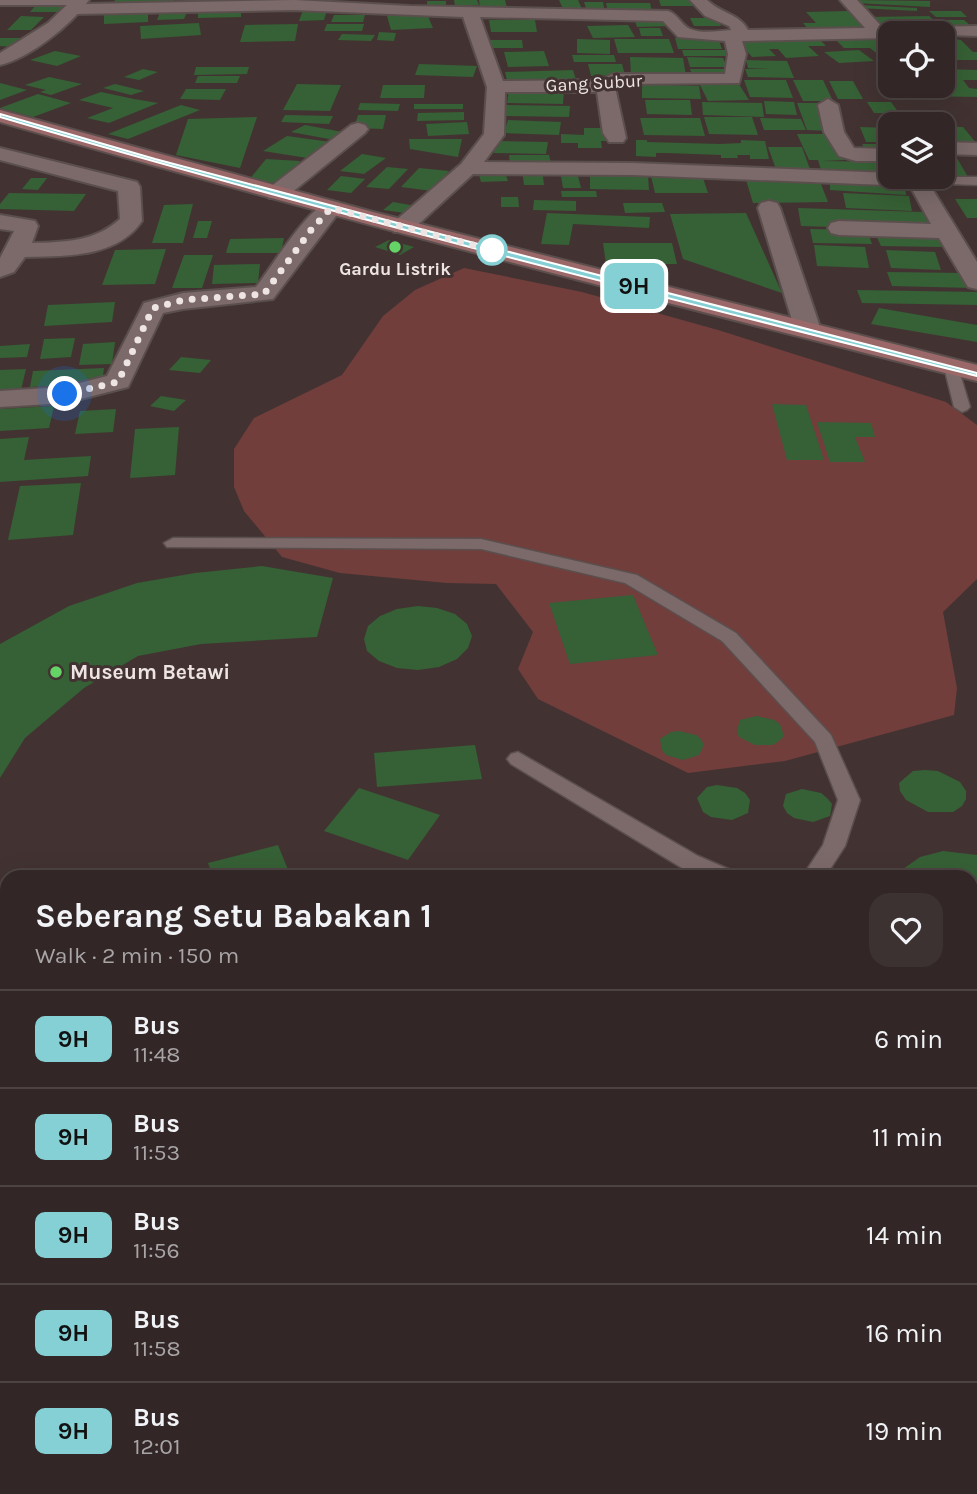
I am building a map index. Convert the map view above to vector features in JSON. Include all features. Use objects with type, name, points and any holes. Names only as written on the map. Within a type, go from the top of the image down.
[{"type":"main road","points":[[0,116],[151,163],[277,193],[321,219],[402,227],[977,373]]},
{"type":"street","points":[[0,0],[409,6],[470,13],[510,7],[668,16],[684,33],[737,36],[878,33]]},
{"type":"street","points":[[698,0],[711,13],[736,23],[737,36]]},
{"type":"street","points":[[848,0],[878,32]]},
{"type":"street","points":[[0,60],[32,43],[79,3]]},
{"type":"street","points":[[402,227],[468,168],[494,135],[496,87],[470,13]]},
{"type":"street","points":[[955,32],[977,32]]},
{"type":"street","name":"Gang Subur","points":[[496,87],[606,86],[613,79],[733,79],[737,36]]},
{"type":"street","points":[[606,86],[613,134],[616,138]]},
{"type":"street","points":[[828,105],[834,132],[846,152],[878,155]]},
{"type":"street","points":[[277,193],[358,129]]},
{"type":"street","points":[[955,148],[977,149]]},
{"type":"street","points":[[0,154],[131,184]]},
{"type":"street","points":[[18,250],[87,247],[118,235],[131,220],[131,184],[151,163]]},
{"type":"street","points":[[468,168],[621,169],[878,177]]},
{"type":"street","points":[[922,189],[977,282]]},
{"type":"street","points":[[769,208],[808,330]]},
{"type":"street","points":[[0,399],[65,394],[118,382],[153,308],[183,300],[264,294],[321,219]]},
{"type":"street","points":[[0,222],[27,226],[18,250],[4,269],[0,270]]},
{"type":"street","points":[[839,228],[946,231]]},
{"type":"lane","points":[[955,179],[977,180]]},
{"type":"lane","points":[[951,367],[962,407]]},
{"type":"lane","points":[[173,543],[481,544],[631,579],[729,637],[824,740],[849,800],[834,846],[818,870]]},
{"type":"lane","points":[[518,759],[690,862],[709,870]]},
{"type":"shaded area","points":[[464,268],[582,292],[718,330],[946,402],[977,425],[977,579],[943,612],[957,688],[954,715],[785,761],[688,773],[538,699],[518,669],[533,632],[496,584],[447,583],[340,573],[282,557],[244,511],[234,487],[234,449],[254,418],[342,375],[383,316],[415,290]]},
{"type":"building","points":[[115,0],[174,0],[172,5],[112,5]]},
{"type":"building","points":[[454,0],[477,0],[479,5],[455,6]]},
{"type":"building","points":[[479,0],[505,0],[507,8],[480,8]]},
{"type":"building","points":[[559,0],[578,0],[582,9],[563,9]]},
{"type":"building","points":[[659,0],[692,0],[694,6],[661,6]]},
{"type":"building","points":[[856,0],[930,1],[930,7],[856,3]]},
{"type":"building","points":[[427,1],[446,1],[446,9],[427,9]]},
{"type":"building","points":[[584,2],[603,2],[604,8],[586,8]]},
{"type":"building","points":[[606,3],[650,3],[652,12],[608,12]]},
{"type":"building","points":[[858,5],[917,8],[917,11],[858,8]]},
{"type":"building","points":[[35,6],[64,6],[60,12],[30,12]]},
{"type":"building","points":[[161,10],[188,10],[184,19],[157,20]]},
{"type":"building","points":[[303,10],[327,10],[324,20],[299,21]]},
{"type":"building","points":[[148,11],[148,22],[104,24],[104,14]]},
{"type":"building","points":[[241,11],[241,17],[198,18],[198,12]]},
{"type":"building","points":[[848,11],[866,28],[810,31],[803,23],[816,23],[806,12]]},
{"type":"building","points":[[929,11],[961,11],[967,17],[936,17]]},
{"type":"building","points":[[427,14],[433,28],[391,30],[387,16]]},
{"type":"building","points":[[334,15],[365,15],[363,22],[331,22]]},
{"type":"building","points":[[21,16],[44,17],[31,30],[7,30]]},
{"type":"building","points":[[929,16],[935,21],[878,21],[878,27],[867,17]]},
{"type":"building","points":[[634,18],[668,18],[672,26],[637,27]]},
{"type":"building","points":[[690,18],[718,20],[721,26],[694,26]]},
{"type":"building","points":[[489,20],[535,20],[537,32],[491,32]]},
{"type":"building","points":[[964,20],[972,27],[955,27],[955,21],[937,21]]},
{"type":"building","points":[[199,23],[201,35],[141,39],[140,26]]},
{"type":"building","points":[[298,24],[295,41],[240,42],[245,25]]},
{"type":"building","points":[[327,24],[364,24],[362,31],[324,31]]},
{"type":"building","points":[[628,25],[635,37],[593,38],[587,26]]},
{"type":"building","points":[[639,28],[660,28],[663,36],[641,36]]},
{"type":"building","points":[[379,32],[396,33],[394,41],[377,40]]},
{"type":"building","points":[[342,34],[375,35],[371,41],[338,40]]},
{"type":"building","points":[[815,35],[826,46],[808,46],[819,56],[786,58],[778,49],[769,49],[776,56],[752,57],[738,41]]},
{"type":"building","points":[[878,35],[878,52],[870,48],[844,48],[832,36]]},
{"type":"building","points":[[0,38],[24,38],[16,47],[0,46]]},
{"type":"building","points":[[675,38],[718,38],[722,49],[678,49]]},
{"type":"building","points":[[577,39],[610,40],[610,54],[577,53]]},
{"type":"building","points":[[614,39],[669,39],[674,53],[618,53]]},
{"type":"building","points":[[955,39],[961,40],[973,52],[977,52],[977,60],[955,60]]},
{"type":"building","points":[[485,40],[522,40],[523,48],[486,48]]},
{"type":"building","points":[[682,50],[725,50],[727,56],[684,56]]},
{"type":"building","points":[[859,50],[874,61],[839,63],[824,52]]},
{"type":"building","points":[[55,51],[81,56],[57,66],[30,60]]},
{"type":"building","points":[[544,51],[549,66],[508,67],[504,52]]},
{"type":"building","points":[[572,55],[614,55],[616,62],[574,62]]},
{"type":"building","points":[[630,57],[683,58],[686,76],[631,75]]},
{"type":"building","points":[[687,57],[723,58],[727,67],[690,67]]},
{"type":"building","points":[[746,60],[787,61],[794,78],[748,77],[745,69],[770,68],[748,68]]},
{"type":"building","points":[[419,64],[477,66],[473,77],[415,75]]},
{"type":"building","points":[[588,64],[622,64],[625,75],[591,76]]},
{"type":"building","points":[[196,67],[249,67],[247,74],[194,75]]},
{"type":"building","points":[[143,69],[158,72],[139,80],[124,77]]},
{"type":"building","points":[[690,69],[728,69],[731,77],[693,77]]},
{"type":"building","points":[[955,69],[977,70],[977,80],[963,80],[969,88],[977,89],[977,97],[955,97]]},
{"type":"building","points":[[573,70],[577,83],[508,84],[505,72]]},
{"type":"building","points":[[198,76],[240,76],[237,83],[195,83]]},
{"type":"building","points":[[49,77],[82,84],[51,95],[40,92],[46,90],[25,85]]},
{"type":"building","points":[[744,80],[786,80],[793,98],[750,97]]},
{"type":"building","points":[[793,80],[823,80],[833,101],[803,101]]},
{"type":"building","points":[[698,81],[737,81],[749,100],[708,101]]},
{"type":"building","points":[[829,81],[853,81],[863,99],[838,99]]},
{"type":"building","points":[[0,83],[27,90],[0,100]]},
{"type":"building","points":[[115,84],[144,91],[131,95],[103,88]]},
{"type":"building","points":[[297,84],[341,85],[330,111],[283,110]]},
{"type":"building","points":[[642,84],[699,86],[701,99],[642,98]]},
{"type":"building","points":[[383,85],[425,85],[424,98],[380,98]]},
{"type":"building","points":[[186,89],[226,89],[220,100],[180,99]]},
{"type":"building","points":[[509,89],[564,90],[563,104],[507,103]]},
{"type":"building","points":[[101,92],[158,103],[109,123],[87,118],[113,108],[79,100]]},
{"type":"building","points":[[38,94],[71,103],[33,117],[0,108]]},
{"type":"building","points":[[645,100],[690,100],[692,115],[647,114]]},
{"type":"building","points":[[764,101],[794,102],[797,115],[766,114]]},
{"type":"building","points":[[702,102],[762,103],[764,117],[703,115]]},
{"type":"building","points":[[867,102],[891,102],[898,112],[878,112],[874,113]]},
{"type":"building","points":[[360,103],[400,104],[398,111],[358,110]]},
{"type":"building","points":[[797,103],[821,103],[831,131],[807,130]]},
{"type":"building","points":[[414,104],[463,104],[463,109],[414,109]]},
{"type":"building","points":[[181,105],[200,110],[128,139],[108,134]]},
{"type":"building","points":[[506,105],[570,106],[569,117],[504,116]]},
{"type":"building","points":[[464,112],[464,120],[417,121],[418,113]]},
{"type":"building","points":[[285,115],[333,116],[329,124],[281,122]]},
{"type":"building","points":[[358,115],[386,115],[383,129],[354,128]]},
{"type":"building","points":[[257,117],[240,168],[176,155],[188,119]]},
{"type":"building","points":[[704,117],[752,117],[758,135],[709,134]]},
{"type":"building","points":[[640,118],[700,118],[705,136],[644,135]]},
{"type":"building","points":[[760,118],[801,119],[806,130],[764,130]]},
{"type":"building","points":[[508,120],[561,122],[559,135],[504,133]]},
{"type":"building","points":[[467,122],[469,134],[428,136],[426,124]]},
{"type":"building","points":[[305,125],[348,133],[334,140],[291,132]]},
{"type":"building","points":[[860,127],[878,128],[878,142],[866,142]]},
{"type":"building","points":[[955,127],[963,127],[977,144],[955,144]]},
{"type":"building","points":[[584,128],[605,128],[607,141],[601,141],[602,148],[578,148],[578,143],[561,143],[561,134],[584,135]]},
{"type":"building","points":[[797,134],[831,134],[844,160],[823,161],[878,162],[878,178],[823,176],[818,160],[809,160]]},
{"type":"building","points":[[287,136],[331,142],[307,158],[263,151]]},
{"type":"building","points":[[409,139],[462,139],[458,157],[410,149]]},
{"type":"building","points":[[636,140],[720,144],[741,143],[741,140],[765,141],[769,159],[750,159],[750,155],[721,158],[721,155],[666,153],[656,153],[656,157],[636,156]]},
{"type":"building","points":[[496,141],[548,142],[546,154],[494,153]]},
{"type":"building","points":[[862,144],[878,144],[878,153],[867,153]]},
{"type":"building","points":[[768,147],[802,147],[811,172],[777,172]]},
{"type":"building","points":[[362,154],[386,158],[364,174],[340,171]]},
{"type":"building","points":[[509,155],[549,155],[551,164],[510,165]]},
{"type":"building","points":[[955,155],[968,177],[955,177]]},
{"type":"building","points":[[266,159],[300,161],[284,183],[248,181]]},
{"type":"building","points":[[387,167],[408,169],[389,189],[366,187]]},
{"type":"building","points":[[419,168],[449,171],[432,191],[401,187]]},
{"type":"building","points":[[522,169],[542,169],[544,185],[524,185]]},
{"type":"building","points":[[504,170],[508,181],[481,182],[478,171]]},
{"type":"building","points":[[650,172],[701,172],[708,193],[655,193]]},
{"type":"building","points":[[590,175],[648,175],[649,190],[590,189]]},
{"type":"building","points":[[341,176],[365,179],[351,193],[327,190]]},
{"type":"building","points":[[561,176],[578,176],[581,188],[563,188]]},
{"type":"building","points":[[31,178],[47,178],[38,190],[22,189]]},
{"type":"building","points":[[830,178],[878,181],[878,189],[906,189],[906,195],[830,190]]},
{"type":"building","points":[[746,180],[821,184],[828,202],[753,203]]},
{"type":"building","points":[[561,191],[596,191],[597,197],[562,197]]},
{"type":"building","points":[[9,193],[86,194],[74,211],[0,209],[0,204]]},
{"type":"building","points":[[843,193],[909,196],[912,211],[846,208]]},
{"type":"building","points":[[501,197],[518,197],[519,207],[501,207]]},
{"type":"building","points":[[955,199],[977,199],[977,218],[967,218]]},
{"type":"building","points":[[534,200],[576,201],[576,211],[533,210]]},
{"type":"building","points":[[393,202],[422,207],[413,214],[383,210]]},
{"type":"building","points":[[623,203],[662,203],[665,212],[625,213]]},
{"type":"building","points":[[193,204],[183,243],[152,243],[164,205]]},
{"type":"building","points":[[798,208],[924,212],[930,230],[801,226]]},
{"type":"building","points":[[547,213],[650,217],[649,228],[573,224],[569,245],[541,244]]},
{"type":"building","points":[[746,213],[782,293],[683,259],[670,214]]},
{"type":"building","points":[[198,221],[212,221],[207,238],[193,238]]},
{"type":"building","points":[[810,229],[867,230],[872,244],[813,243]]},
{"type":"building","points":[[874,231],[934,231],[942,247],[881,246]]},
{"type":"building","points":[[284,238],[281,253],[226,253],[230,239]]},
{"type":"building","name":"Gardu Listrik","points":[[389,240],[414,247],[400,255],[375,247]]},
{"type":"building","points":[[603,243],[672,243],[677,264],[606,264]]},
{"type":"building","points":[[814,245],[865,247],[869,268],[817,266]]},
{"type":"building","points":[[166,249],[155,284],[102,285],[115,250]]},
{"type":"building","points":[[886,250],[935,252],[941,270],[891,268]]},
{"type":"building","points":[[184,255],[213,255],[202,288],[172,288]]},
{"type":"building","points":[[260,264],[258,283],[212,284],[214,265]]},
{"type":"building","points":[[887,272],[964,273],[972,288],[892,286]]},
{"type":"building","points":[[857,290],[977,292],[977,305],[862,303]]},
{"type":"building","points":[[115,302],[112,322],[44,326],[48,305]]},
{"type":"building","points":[[879,308],[977,325],[977,342],[871,324]]},
{"type":"building","points":[[75,338],[71,357],[40,359],[44,339]]},
{"type":"building","points":[[115,342],[112,364],[79,365],[83,344]]},
{"type":"building","points":[[30,344],[27,357],[0,358],[0,346]]},
{"type":"building","points":[[181,357],[211,360],[200,373],[169,370]]},
{"type":"building","points":[[104,368],[102,383],[30,387],[33,371]]},
{"type":"building","points":[[26,369],[21,390],[0,391],[0,370]]},
{"type":"building","points":[[161,396],[186,400],[174,411],[150,406]]},
{"type":"building","points":[[772,404],[806,405],[824,460],[787,460]]},
{"type":"building","points":[[54,406],[49,428],[0,431],[0,409]]},
{"type":"building","points":[[116,409],[113,432],[75,434],[80,411]]},
{"type":"building","points":[[817,422],[871,423],[875,437],[855,437],[865,462],[830,462]]},
{"type":"building","points":[[179,427],[175,475],[130,478],[135,429]]},
{"type":"building","points":[[29,437],[24,460],[91,456],[88,476],[0,482],[0,439]]},
{"type":"building","points":[[81,483],[73,535],[8,540],[20,486]]},
{"type":"building","name":"Museum Betawi","points":[[262,566],[333,578],[317,637],[201,644],[138,656],[84,688],[25,738],[0,778],[0,644],[69,606],[137,583]]},
{"type":"building","points":[[633,595],[658,655],[570,664],[549,603]]},
{"type":"building","points":[[418,606],[455,614],[467,624],[472,636],[468,648],[457,659],[439,667],[418,670],[397,668],[379,661],[367,651],[364,639],[368,626],[380,616],[397,609]]},
{"type":"building","points":[[756,716],[780,724],[784,736],[773,745],[755,745],[739,737],[737,731],[740,720]]},
{"type":"building","points":[[679,731],[701,739],[704,745],[699,755],[683,760],[666,755],[660,739],[671,732]]},
{"type":"building","points":[[475,745],[482,779],[377,787],[374,753]]},
{"type":"building","points":[[913,771],[938,771],[960,782],[966,791],[962,806],[953,812],[928,812],[906,800],[900,791],[899,783]]},
{"type":"building","points":[[717,785],[737,788],[745,793],[750,800],[748,813],[732,820],[711,817],[703,812],[697,798],[707,787]]},
{"type":"building","points":[[359,788],[440,815],[408,860],[324,831]]},
{"type":"building","points":[[802,789],[821,793],[827,798],[832,804],[830,816],[813,822],[794,818],[787,813],[783,806],[786,794]]},
{"type":"building","points":[[278,845],[288,870],[210,870],[208,863]]},
{"type":"building","points":[[943,851],[977,855],[977,870],[903,870],[920,857]]},
{"type":"bus line","name":"9H","points":[[0,116],[402,227],[977,373]]},
{"type":"place","name":"Gardu Listrik","points":[[395,247]]},
{"type":"place","name":"Museum Betawi","points":[[56,672]]},
{"type":"route","points":[[65,394],[118,382],[153,308],[183,300],[264,294],[311,230],[331,208],[492,250]]}]
